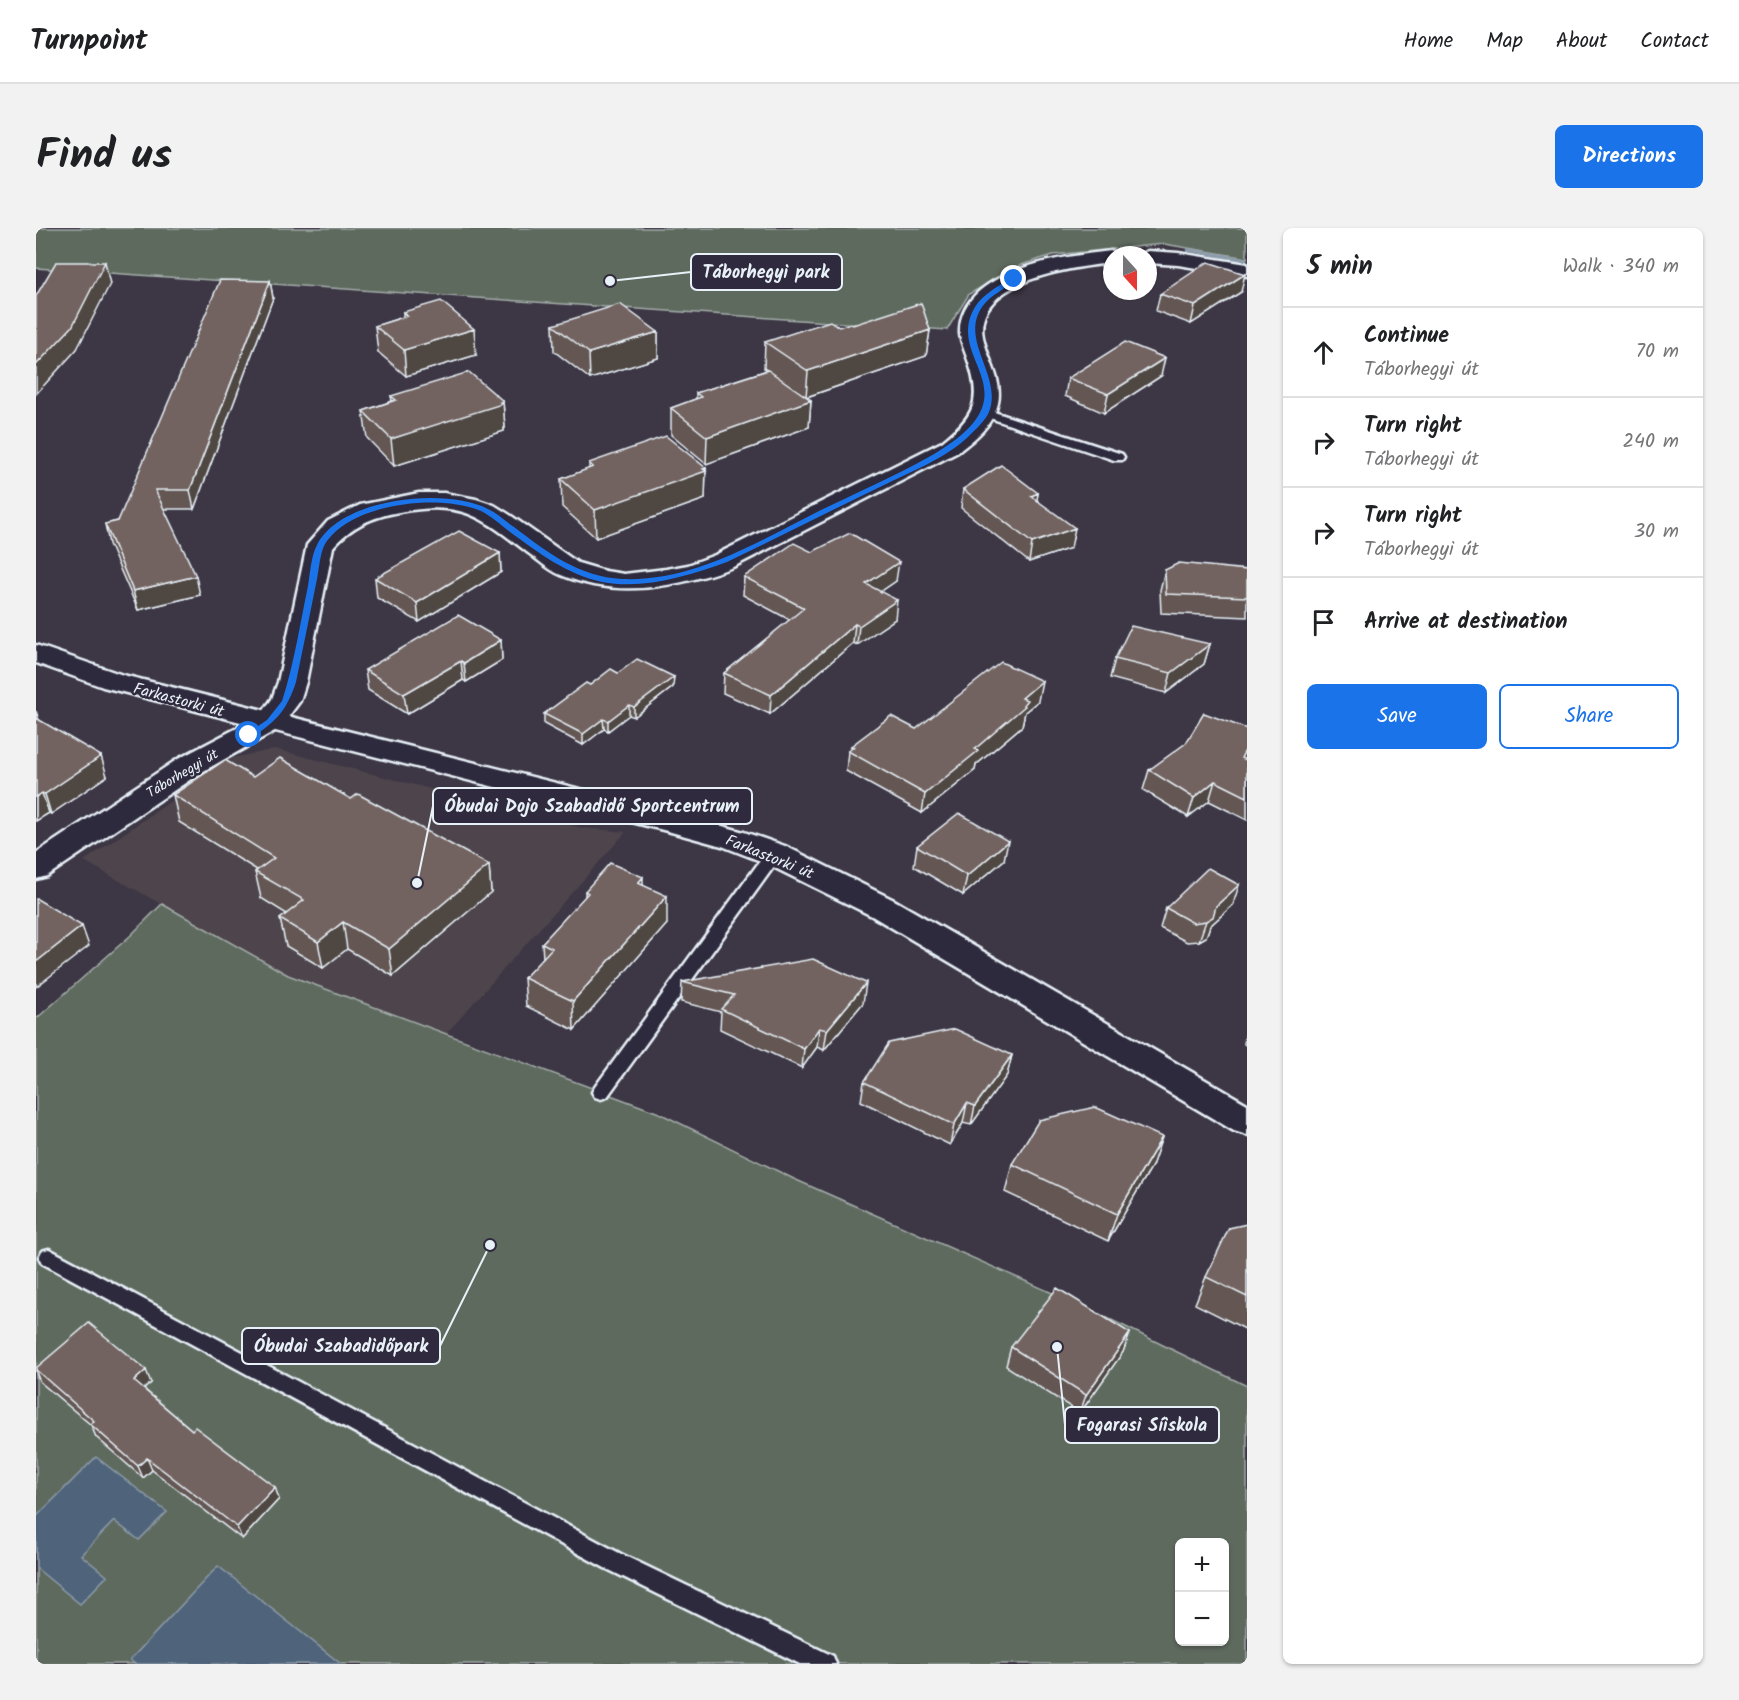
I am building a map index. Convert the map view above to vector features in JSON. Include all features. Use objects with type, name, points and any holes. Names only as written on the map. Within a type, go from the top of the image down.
[{"type":"street","points":[[985,413],[988,397],[987,380],[972,339],[971,329],[978,308],[998,288],[1034,271],[1060,263],[1103,258]]},
{"type":"street","points":[[1157,258],[1247,270]]},
{"type":"street","name":"Táborhegyi út","points":[[36,868],[189,766],[270,722],[286,701],[292,682],[320,545],[336,526],[353,516],[392,504],[419,501],[444,500],[467,504],[493,515],[553,560],[585,575],[624,582],[666,577],[693,572],[724,561],[930,459],[966,436],[985,413]]},
{"type":"street","name":"Farkastorki út","points":[[36,653],[113,681],[672,822],[733,839],[774,854],[883,908],[1247,1121]]},
{"type":"lane","points":[[985,413],[1118,457]]},
{"type":"lane","points":[[601,1092],[774,854]]},
{"type":"lane","points":[[50,1257],[613,1561],[825,1664]]},
{"type":"shaded area","points":[[275,749],[583,828],[626,832],[446,1034],[288,975],[84,861],[233,758]]},
{"type":"green space","points":[[36,228],[1247,228],[1247,258],[1164,244],[1103,246],[1103,250],[1053,255],[1021,265],[969,294],[947,330],[36,268]]},
{"type":"green space","points":[[162,904],[288,975],[659,1113],[794,1179],[1093,1311],[1247,1386],[1247,1664],[36,1664],[36,1019],[130,936]]},
{"type":"water","points":[[96,1457],[167,1512],[139,1540],[114,1521],[81,1555],[107,1576],[80,1604],[36,1568],[36,1517]]},
{"type":"water","points":[[218,1566],[341,1664],[135,1664],[130,1660]]},
{"type":"building","points":[[56,262],[105,262],[72,327],[36,365],[36,296]]},
{"type":"building","points":[[1208,262],[1245,274],[1195,306],[1160,294]]},
{"type":"building","points":[[220,280],[270,281],[190,490],[155,490],[196,576],[133,591],[105,524],[118,521]]},
{"type":"building","points":[[441,301],[474,329],[404,350],[375,326],[407,316],[403,312]]},
{"type":"building","points":[[921,303],[930,330],[808,371],[765,342],[830,321],[839,327],[851,323],[853,325]]},
{"type":"building","points":[[620,304],[658,332],[589,353],[553,325]]},
{"type":"building","points":[[1125,342],[1165,358],[1108,394],[1068,378]]},
{"type":"building","points":[[768,370],[811,400],[707,437],[671,408],[701,397],[696,393]]},
{"type":"building","points":[[469,372],[503,401],[500,402],[502,404],[391,439],[363,411],[396,400],[391,396]]},
{"type":"building","points":[[666,436],[706,468],[703,469],[706,471],[595,510],[561,479],[593,467],[589,463]]},
{"type":"building","points":[[1001,465],[1038,493],[1031,496],[1075,528],[1032,543],[963,489]]},
{"type":"building","points":[[459,531],[500,553],[417,603],[375,578]]},
{"type":"building","points":[[850,533],[899,562],[866,584],[897,600],[859,626],[855,624],[771,695],[724,673],[804,608],[744,577],[794,543],[812,552]]},
{"type":"building","points":[[1179,563],[1247,570],[1247,597],[1166,594],[1165,570]]},
{"type":"building","points":[[458,615],[501,640],[464,663],[461,661],[404,694],[365,670]]},
{"type":"building","points":[[1131,626],[1210,644],[1171,673],[1115,659]]},
{"type":"building","points":[[637,659],[674,677],[634,707],[629,705],[608,721],[603,719],[583,734],[544,714],[586,683],[590,685],[611,669],[618,673]]},
{"type":"building","points":[[1001,662],[1042,681],[1022,698],[1027,700],[1023,705],[1025,706],[975,749],[978,751],[925,794],[848,751],[854,747],[851,746],[891,716],[916,729]]},
{"type":"building","points":[[1204,713],[1247,729],[1247,747],[1241,758],[1247,760],[1247,797],[1215,781],[1194,798],[1149,770],[1186,743]]},
{"type":"building","points":[[36,718],[101,756],[45,794],[42,793],[36,797]]},
{"type":"building","points":[[280,758],[351,799],[358,794],[489,865],[389,949],[343,922],[318,942],[280,919],[304,900],[255,872],[274,858],[173,795],[225,760],[253,777]]},
{"type":"building","points":[[959,813],[1008,841],[967,876],[917,846]]},
{"type":"building","points":[[610,863],[643,877],[638,883],[667,896],[573,1001],[524,978],[552,948],[542,943],[588,893],[585,891]]},
{"type":"building","points":[[1208,868],[1239,885],[1216,906],[1213,917],[1206,921],[1193,923],[1166,908]]},
{"type":"building","points":[[36,899],[82,926],[36,962]]},
{"type":"building","points":[[813,959],[866,983],[827,1030],[819,1028],[804,1049],[721,1009],[734,995],[682,982]]},
{"type":"building","points":[[955,1029],[1012,1055],[975,1106],[967,1103],[954,1125],[864,1082],[889,1043]]},
{"type":"building","points":[[1095,1107],[1162,1137],[1117,1214],[1012,1164],[1039,1120]]},
{"type":"building","points":[[1247,1224],[1247,1297],[1206,1277],[1229,1228]]},
{"type":"building","points":[[1057,1288],[1130,1333],[1086,1395],[1011,1347]]},
{"type":"building","points":[[89,1323],[146,1370],[134,1381],[192,1430],[195,1427],[275,1487],[237,1527],[147,1458],[138,1466],[90,1424],[94,1421],[36,1370]]},
{"type":"waterway","points":[[1190,250],[1247,260]]},
{"type":"place","name":"Táborhegyi park","points":[[610,281]]},
{"type":"place","name":"Óbudai Dojo Szabadidő Sportcentrum","points":[[417,883]]},
{"type":"place","name":"Óbudai Szabadidőpark","points":[[490,1245]]},
{"type":"place","name":"Fogarasi Síiskola","points":[[1057,1347]]},
{"type":"route","points":[[249,735],[270,722],[286,701],[292,682],[320,545],[336,526],[353,516],[392,504],[444,500],[485,510],[553,560],[569,569],[602,579],[624,582],[666,577],[693,572],[724,561],[930,459],[966,436],[985,413],[988,397],[987,380],[972,339],[973,320],[978,308],[987,297],[1014,279]]}]
